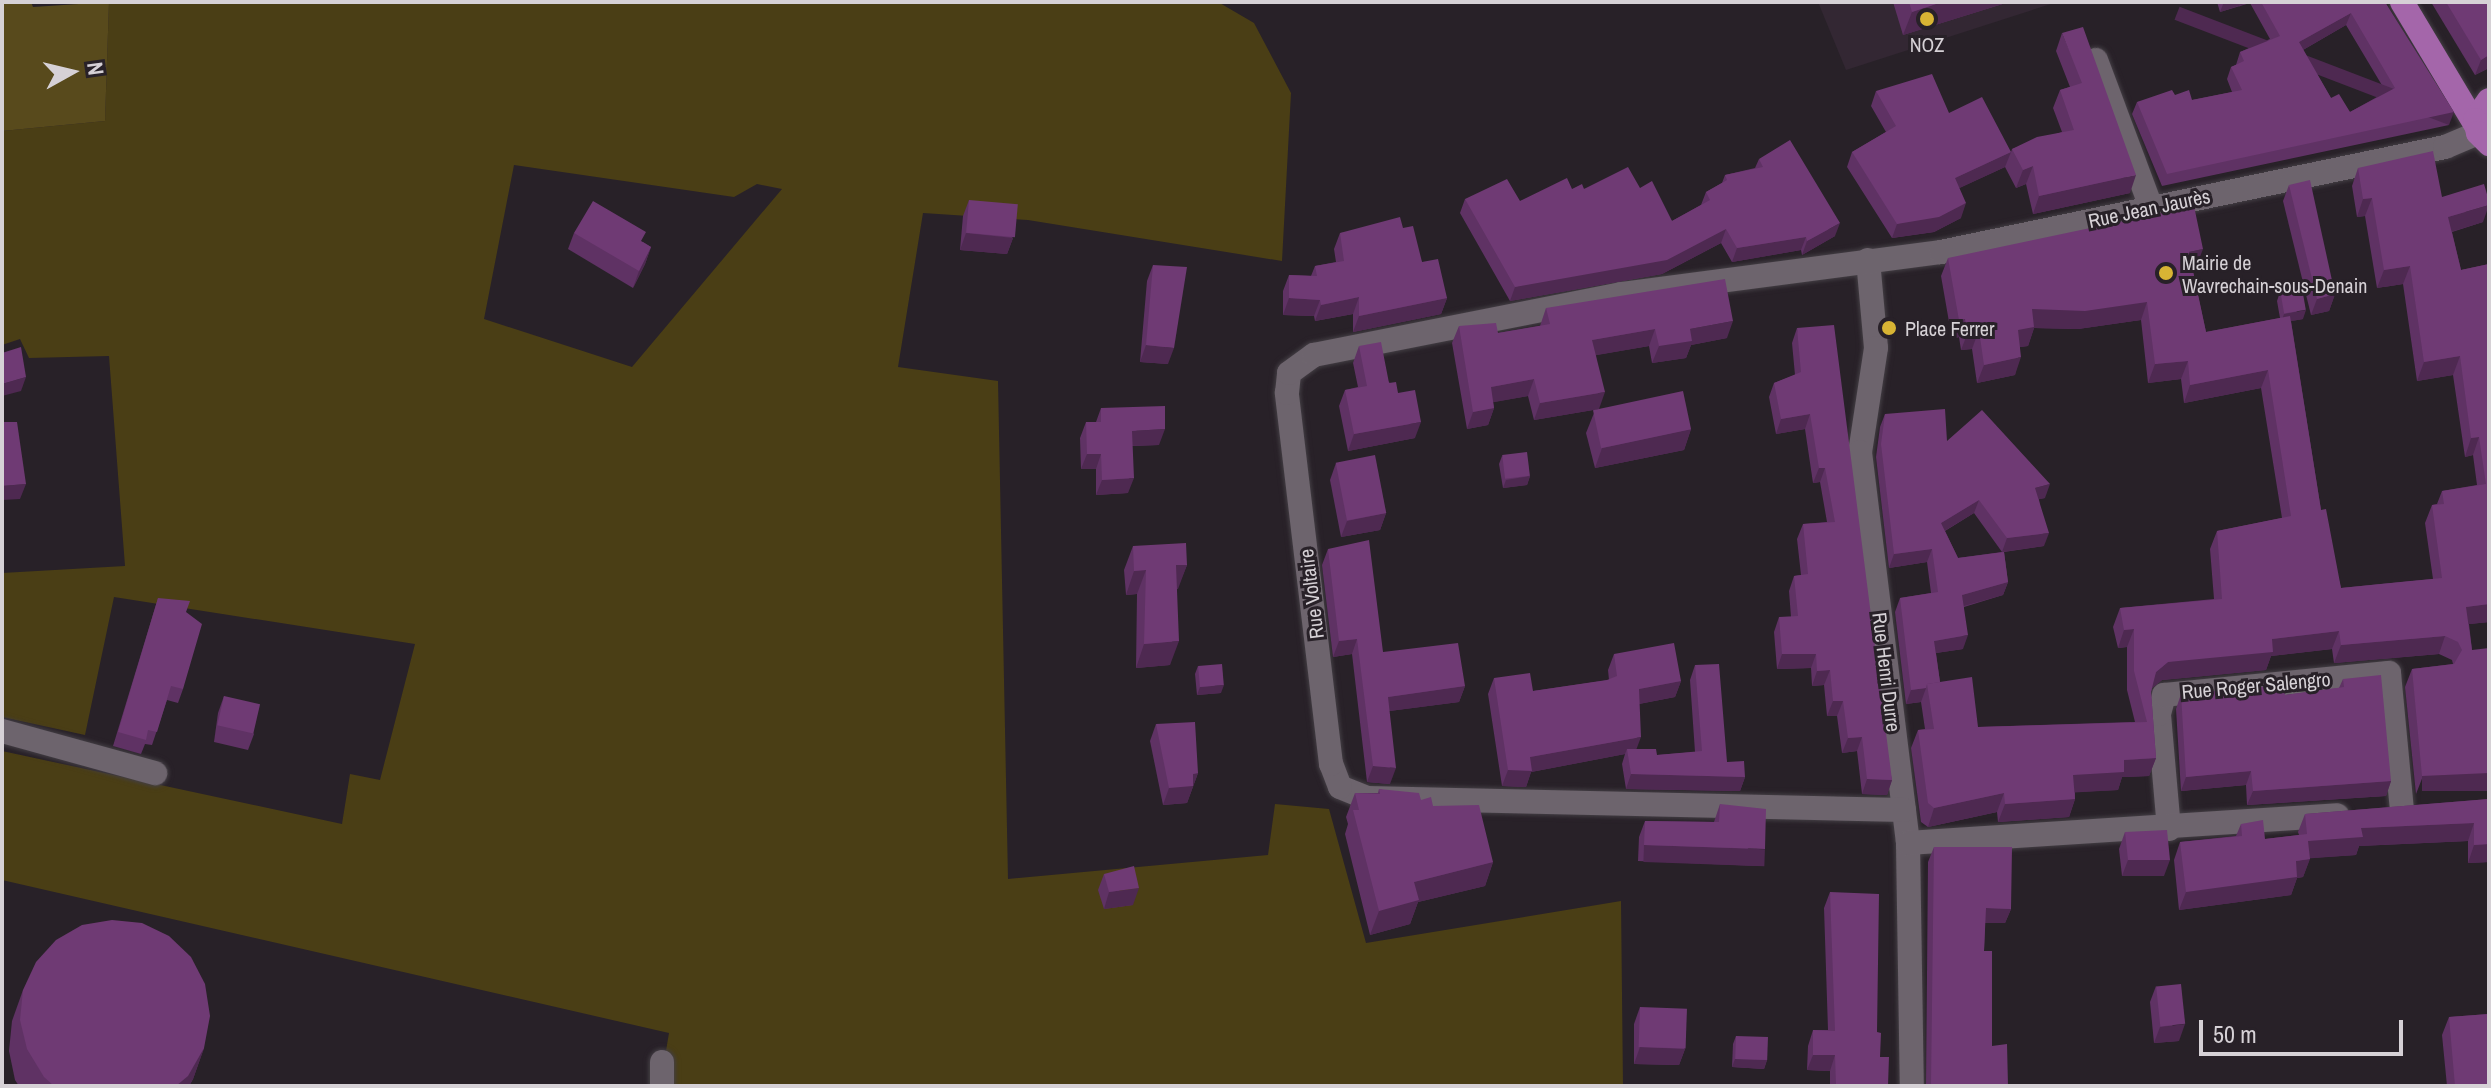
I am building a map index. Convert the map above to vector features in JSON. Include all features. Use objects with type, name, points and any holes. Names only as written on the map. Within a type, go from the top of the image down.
[{"type":"main road","points":[[2402,2],[2481,134]]},
{"type":"main road","points":[[2451,80],[2489,98],[2480,108],[2481,134]]},
{"type":"street","points":[[2096,60],[2151,207]]},
{"type":"street","name":"Rue Jean Jaurès","points":[[1816,266],[1951,251],[2445,147],[2481,134]]},
{"type":"street","name":"Rue Henri Durre","points":[[1868,260],[1876,348],[1861,426],[1861,469],[1908,843],[1912,1086]]},
{"type":"street","name":"Rue Voltaire","points":[[1816,266],[1621,294],[1314,355],[1289,373],[1287,393],[1331,764],[1334,778],[1347,792],[1367,798],[1904,810]]},
{"type":"street","name":"Rue Roger Salengro","points":[[2169,829],[2159,714],[2164,695],[2415,671]]},
{"type":"street","points":[[2389,673],[2402,810]]},
{"type":"street","points":[[2,731],[155,773]]},
{"type":"street","points":[[1908,843],[2169,829],[2431,808]]},
{"type":"shaded area","points":[[2,2],[31,2],[33,7],[109,2],[105,121],[2,131]]},
{"type":"shaded area","points":[[109,2],[1218,2],[1254,23],[1291,93],[1282,261],[1028,220],[923,213],[898,367],[998,381],[1008,879],[1268,855],[1275,804],[1329,809],[1366,943],[1621,901],[1623,1086],[660,1086],[669,1033],[2,880],[2,751],[342,824],[350,774],[380,780],[415,644],[114,597],[85,735],[2,717],[2,573],[125,566],[109,356],[29,358],[20,339],[2,345],[2,131],[105,121]],"holes":[[[514,165],[734,197],[757,184],[782,189],[632,367],[484,319]]]},
{"type":"shaded area","points":[[1818,2],[2057,2],[1846,70]]},
{"type":"building","points":[[1909,2],[1942,2],[1912,12]]},
{"type":"building","points":[[2261,2],[2385,2],[2454,112],[2167,174],[2137,102],[2172,90],[2175,95],[2189,90],[2192,100],[2242,90],[2231,67],[2244,61],[2240,52],[2280,36]],"holes":[[[2351,13],[2395,88],[2350,112],[2339,94],[2331,98],[2299,42]]]},
{"type":"building","points":[[2446,2],[2489,2],[2489,55],[2481,60]]},
{"type":"building","points":[[2083,27],[2136,175],[2039,196],[2033,166],[2023,170],[2012,149],[2037,137],[2074,130],[2060,90],[2082,83],[2062,33]]},
{"type":"building","points":[[1932,74],[1949,113],[1982,97],[2011,152],[1955,178],[1966,203],[1939,217],[1897,224],[1852,152],[1896,126],[1876,91]]},
{"type":"building","points":[[1790,140],[1840,223],[1807,241],[1806,237],[1737,248],[1726,229],[1667,260],[1515,287],[1465,199],[1507,179],[1520,201],[1567,178],[1572,189],[1582,184],[1584,189],[1628,167],[1640,188],[1652,181],[1672,221],[1710,200],[1706,192],[1727,180],[1725,175],[1763,167],[1759,159]]},
{"type":"building","points":[[2433,151],[2442,197],[2484,184],[2489,201],[2489,205],[2448,217],[2461,270],[2489,264],[2489,604],[2466,607],[2472,650],[2489,648],[2489,773],[2422,776],[2412,669],[2454,664],[2462,650],[2458,642],[2445,636],[2341,645],[2339,631],[2272,639],[2273,652],[2168,662],[2156,672],[2151,692],[2156,758],[2124,760],[2124,772],[2073,775],[2075,799],[2005,804],[2004,793],[1934,808],[1928,803],[1918,730],[1934,729],[1927,684],[1972,677],[1978,727],[2147,722],[2134,671],[2134,629],[2124,630],[2120,608],[2222,599],[2217,531],[2291,516],[2268,370],[2190,385],[2188,361],[2155,364],[2147,302],[2085,311],[2032,309],[2034,327],[2018,330],[2021,357],[1984,365],[1979,330],[1968,332],[1965,319],[1959,320],[1948,258],[2194,206],[2203,249],[2189,252],[2206,332],[2290,316],[2321,510],[2326,509],[2341,588],[2442,578],[2432,505],[2444,504],[2442,491],[2486,484],[2479,437],[2471,438],[2460,356],[2424,362],[2410,266],[2384,270],[2372,198],[2363,199],[2358,168]]},
{"type":"building","points":[[2310,180],[2335,294],[2317,299],[2289,185]]},
{"type":"building","points":[[969,200],[1018,204],[1015,237],[966,233]]},
{"type":"building","points":[[593,201],[646,232],[641,241],[651,247],[639,271],[574,233]]},
{"type":"building","points":[[1400,217],[1403,228],[1413,226],[1422,262],[1438,259],[1447,298],[1359,316],[1359,297],[1321,305],[1320,300],[1289,298],[1289,275],[1317,276],[1315,266],[1344,261],[1340,233]]},
{"type":"building","points":[[1153,265],[1187,267],[1174,348],[1146,345]]},
{"type":"building","points":[[1725,279],[1733,321],[1690,329],[1692,341],[1659,346],[1655,329],[1592,340],[1605,392],[1540,403],[1534,379],[1491,387],[1494,408],[1473,412],[1459,326],[1496,323],[1498,333],[1550,324],[1546,308]]},
{"type":"building","points":[[2302,288],[2306,310],[2284,313],[2280,292]]},
{"type":"building","points":[[1834,325],[1892,780],[1867,779],[1862,737],[1848,738],[1843,701],[1833,701],[1830,670],[1817,671],[1816,654],[1782,654],[1779,617],[1798,616],[1794,576],[1808,574],[1803,524],[1835,522],[1825,468],[1819,468],[1810,414],[1781,419],[1774,383],[1801,372],[1797,328]]},
{"type":"building","points":[[1381,342],[1389,383],[1396,382],[1398,393],[1415,390],[1421,422],[1354,434],[1345,390],[1367,386],[1359,346]]},
{"type":"building","points":[[21,347],[26,377],[2,384],[2,353]]},
{"type":"building","points":[[1683,391],[1691,429],[1601,448],[1593,410]]},
{"type":"building","points":[[1165,406],[1165,429],[1132,431],[1134,478],[1102,480],[1101,454],[1087,454],[1086,422],[1101,422],[1101,408]]},
{"type":"building","points":[[1945,409],[1947,441],[1982,410],[2050,484],[2035,488],[2049,533],[2007,538],[1979,500],[1941,523],[1958,558],[2004,552],[2008,582],[1962,595],[1968,635],[1934,641],[1940,682],[1911,690],[1900,598],[1938,592],[1932,549],[1894,554],[1881,444],[1885,414]]},
{"type":"building","points":[[2,422],[17,422],[26,484],[2,486]]},
{"type":"building","points":[[1527,452],[1530,476],[1505,479],[1502,455]]},
{"type":"building","points":[[1375,455],[1386,513],[1347,521],[1336,463]]},
{"type":"building","points":[[1369,540],[1383,652],[1458,643],[1465,686],[1388,697],[1396,768],[1373,766],[1357,639],[1339,641],[1328,549]]},
{"type":"building","points":[[1186,543],[1187,565],[1176,565],[1179,641],[1144,644],[1146,570],[1134,571],[1133,546]]},
{"type":"building","points":[[158,598],[190,601],[186,612],[202,624],[183,689],[171,686],[157,732],[148,730],[146,740],[118,732]]},
{"type":"building","points":[[1674,643],[1681,681],[1639,689],[1641,737],[1530,757],[1532,771],[1508,770],[1494,678],[1530,673],[1533,691],[1607,680],[1617,676],[1614,654]]},
{"type":"building","points":[[1222,664],[1224,685],[1200,687],[1198,666]]},
{"type":"building","points":[[1719,664],[1727,762],[1744,761],[1745,777],[1631,774],[1627,749],[1656,749],[1657,755],[1702,751],[1695,665]]},
{"type":"building","points":[[2381,675],[2391,781],[2253,791],[2251,771],[2186,777],[2181,694],[2273,686],[2273,691],[2284,689],[2285,695],[2344,687],[2343,679]]},
{"type":"building","points":[[224,696],[260,704],[253,734],[217,725]]},
{"type":"building","points":[[1195,722],[1198,773],[1193,774],[1193,786],[1169,788],[1156,724]]},
{"type":"building","points":[[1379,789],[1419,793],[1421,800],[1431,797],[1433,806],[1479,805],[1493,862],[1414,882],[1419,900],[1379,911],[1353,810],[1359,810],[1355,793],[1380,794]]},
{"type":"building","points":[[2489,799],[2489,844],[2474,845],[2474,823],[2361,828],[2363,837],[2308,841],[2310,859],[2296,861],[2297,877],[2186,892],[2180,842],[2242,836],[2241,824],[2263,820],[2265,839],[2307,834],[2305,814]]},
{"type":"building","points":[[1720,804],[1766,809],[1765,849],[1644,845],[1645,821],[1719,822]]},
{"type":"building","points":[[2167,830],[2170,860],[2128,860],[2125,832]]},
{"type":"building","points":[[1934,847],[2012,847],[2011,909],[1986,908],[1984,951],[1992,951],[1992,1046],[2007,1044],[2008,1086],[1931,1086]]},
{"type":"building","points":[[1134,866],[1139,888],[1109,892],[1104,874]]},
{"type":"building","points":[[1830,892],[1879,894],[1877,1032],[1881,1033],[1880,1057],[1889,1057],[1888,1086],[1836,1086],[1835,1055],[1813,1055],[1813,1030],[1835,1031]]},
{"type":"building","points":[[112,920],[142,923],[169,936],[191,957],[205,984],[210,1016],[204,1048],[188,1076],[176,1086],[54,1086],[44,1077],[27,1049],[20,1020],[23,990],[36,962],[56,940],[82,925]]},
{"type":"building","points":[[2181,984],[2185,1024],[2160,1026],[2156,987]]},
{"type":"building","points":[[1640,1007],[1687,1009],[1686,1049],[1639,1047]]},
{"type":"building","points":[[2489,1014],[2489,1086],[2455,1086],[2449,1017]]},
{"type":"building","points":[[1736,1036],[1768,1037],[1767,1060],[1735,1059]]},
{"type":"place","name":"NOZ","points":[[1927,19]]},
{"type":"place","name":"Mairie de Wavrechain-sous-Denain","points":[[2166,273]]},
{"type":"place","name":"Place Ferrer","points":[[1889,328]]}]
